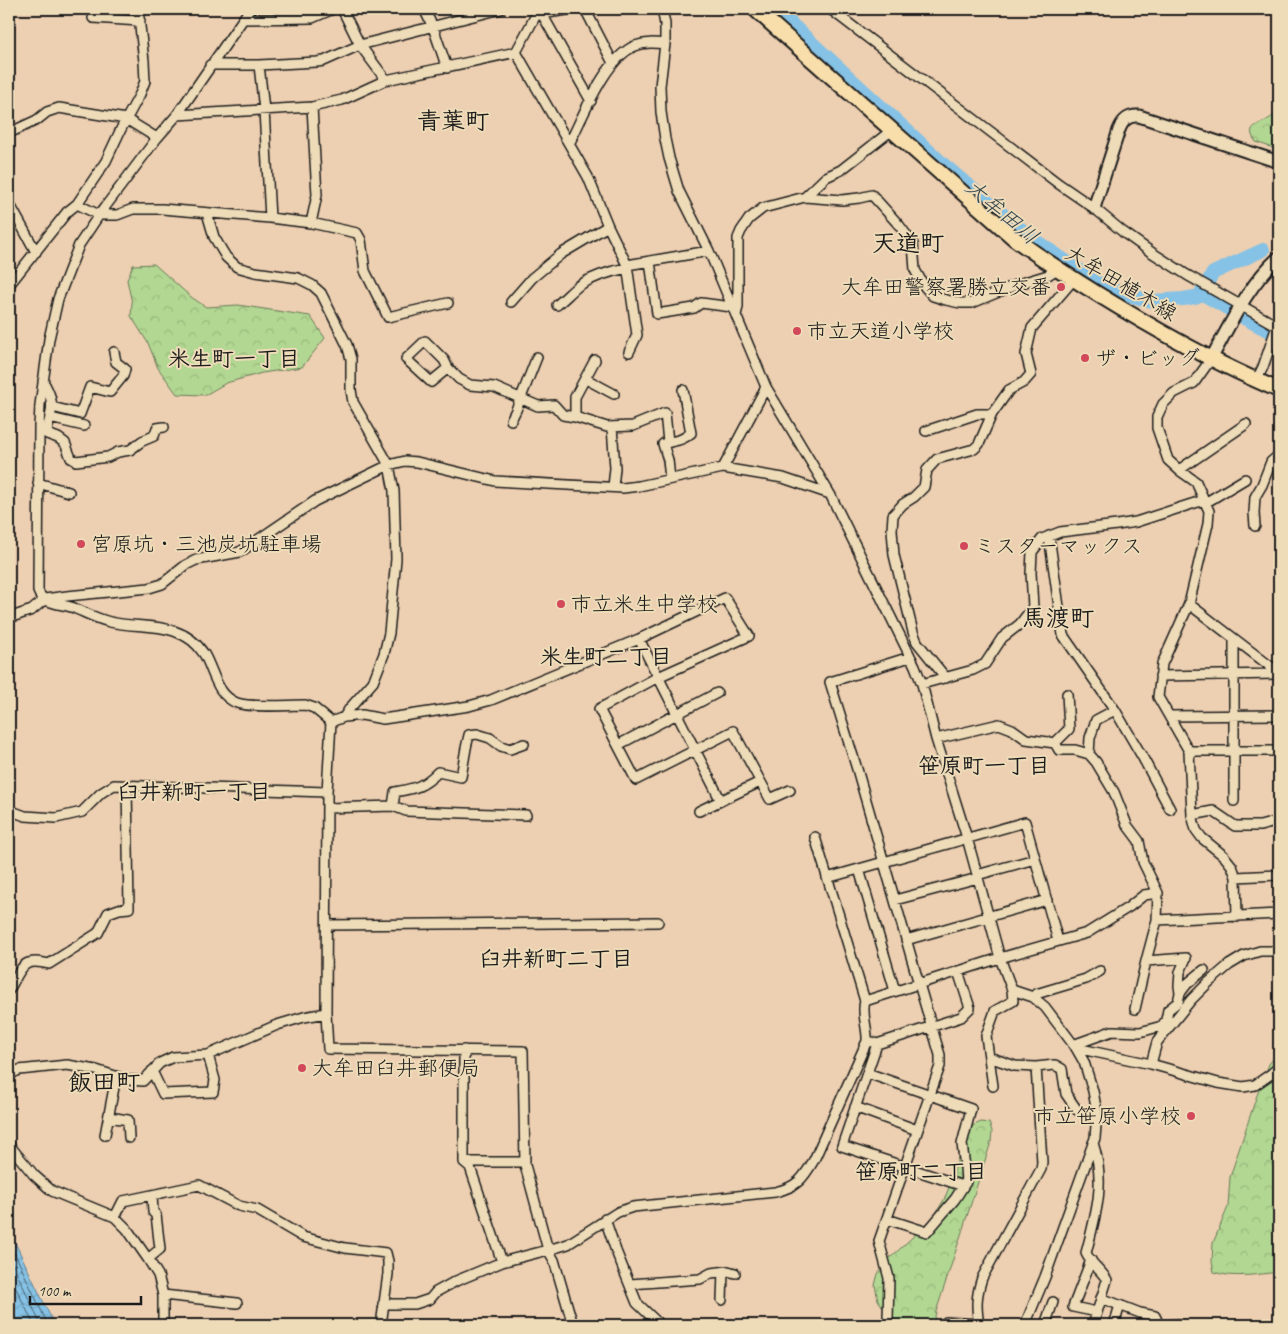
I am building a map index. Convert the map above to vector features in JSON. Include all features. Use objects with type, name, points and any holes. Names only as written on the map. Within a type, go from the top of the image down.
[{"type":"main road","name":"大牟田植木線","points":[[755,9],[1015,239],[1057,269],[1116,306],[1211,359],[1279,390]]},
{"type":"street","points":[[9,285],[67,212],[77,204],[106,161],[140,94],[145,81],[138,9]]},
{"type":"street","points":[[250,9],[176,115],[99,215],[79,245],[58,299],[49,339],[38,427],[41,483],[38,591],[45,599],[111,623],[175,631],[192,641],[204,653],[222,692],[237,703],[249,705],[305,705],[314,708],[331,722]]},
{"type":"street","points":[[244,19],[312,18],[333,9]]},
{"type":"street","points":[[342,9],[360,45],[386,80]]},
{"type":"street","points":[[424,9],[433,27],[447,68]]},
{"type":"street","points":[[210,65],[316,62],[360,45],[501,9]]},
{"type":"street","points":[[539,12],[572,9]]},
{"type":"street","points":[[585,9],[613,63]]},
{"type":"street","points":[[662,9],[665,24],[665,44],[660,86],[661,112],[669,158],[680,191],[709,251],[766,387],[830,494],[915,666],[922,684],[936,739],[967,838],[1000,958],[1012,990],[1013,1001],[995,1011],[986,1036],[993,1086]]},
{"type":"street","points":[[830,9],[1051,178],[1094,208],[1123,232],[1187,275],[1205,284],[1276,330],[1256,381]]},
{"type":"street","points":[[176,115],[312,107],[342,100],[386,80],[516,52],[539,12]]},
{"type":"street","points":[[539,12],[591,100]]},
{"type":"street","points":[[92,18],[140,21]]},
{"type":"street","points":[[569,144],[591,100],[613,63],[634,46],[648,42],[665,44]]},
{"type":"street","points":[[516,52],[588,177],[627,266],[637,335],[629,352]]},
{"type":"street","points":[[259,65],[264,110],[270,218]]},
{"type":"street","points":[[311,223],[317,195],[312,107]]},
{"type":"street","points":[[9,133],[37,120],[47,112],[59,108],[126,119],[157,138]]},
{"type":"street","points":[[1094,208],[1122,122],[1133,116],[1139,116],[1279,162]]},
{"type":"street","points":[[805,197],[826,177],[841,170],[892,130]]},
{"type":"street","points":[[734,311],[738,307],[738,238],[740,231],[749,219],[763,208],[805,197],[842,200],[872,195],[913,244],[915,270],[924,286],[933,296],[946,300],[972,303],[1018,284],[1048,275],[1057,269]]},
{"type":"street","points":[[77,204],[99,215],[117,215],[133,209],[206,212],[311,223],[357,233],[361,240],[365,271],[388,317],[448,303]]},
{"type":"street","points":[[9,205],[36,252]]},
{"type":"street","points":[[206,212],[214,237],[226,257],[237,267],[255,272],[298,278],[312,284],[321,293],[347,345],[351,359],[353,402],[388,465],[394,491],[396,551],[389,633],[384,654],[373,682],[344,717]]},
{"type":"street","points":[[511,302],[532,278],[561,254],[608,226]]},
{"type":"street","points":[[557,305],[580,285],[618,269],[650,261],[709,251]]},
{"type":"street","points":[[1237,917],[1236,877],[1232,866],[1224,856],[1202,838],[1196,830],[1192,815],[1189,751],[1158,697],[1162,664],[1189,604],[1208,524],[1208,511],[1196,482],[1168,460],[1157,428],[1157,417],[1163,404],[1174,393],[1194,384],[1211,359],[1240,307],[1267,268],[1279,257]]},
{"type":"street","points":[[650,261],[657,314],[694,308],[701,303],[734,311]]},
{"type":"street","points":[[946,678],[918,642],[913,632],[894,555],[893,515],[924,487],[927,470],[937,459],[974,449],[979,444],[992,414],[1009,390],[1024,382],[1031,374],[1026,354],[1032,328],[1074,280]]},
{"type":"street","points":[[448,368],[431,382],[406,359],[425,340],[444,360],[448,368],[459,379],[470,385],[494,387],[538,406],[554,405],[563,415],[607,427],[633,426],[665,413],[668,442]]},
{"type":"street","points":[[52,407],[80,414],[90,387],[110,392],[123,376],[125,370],[116,362],[114,352]]},
{"type":"street","points":[[511,420],[537,357]]},
{"type":"street","points":[[575,417],[575,397],[595,360]]},
{"type":"street","points":[[586,379],[614,394]]},
{"type":"street","points":[[43,380],[50,393],[52,407],[47,434],[65,443],[71,458],[76,461],[108,457],[118,452],[130,450],[154,436],[157,428],[164,427]]},
{"type":"street","points":[[722,468],[766,387]]},
{"type":"street","points":[[670,479],[668,460],[663,444],[676,442],[691,433],[683,390]]},
{"type":"street","points":[[926,431],[977,414],[992,414]]},
{"type":"street","points":[[50,418],[84,426]]},
{"type":"street","points":[[1179,470],[1246,424]]},
{"type":"street","points":[[612,427],[615,468],[613,487]]},
{"type":"street","points":[[1255,526],[1255,497],[1271,462],[1279,456]]},
{"type":"street","points":[[9,618],[32,610],[45,599],[149,588],[162,584],[186,565],[196,560],[240,552],[315,501],[388,465],[405,461],[417,462],[495,481],[623,488],[722,468],[768,474],[830,494]]},
{"type":"street","points":[[41,483],[44,463]]},
{"type":"street","points":[[922,684],[973,670],[984,664],[1002,638],[1020,624],[1033,607],[1032,552],[1042,539],[1060,532],[1136,522],[1205,501],[1244,479]]},
{"type":"street","points":[[41,483],[69,492]]},
{"type":"street","points":[[1049,536],[1063,635],[1115,710],[1170,809]]},
{"type":"street","points":[[331,722],[344,717],[362,715],[383,719],[468,706],[491,700],[639,639],[725,598],[748,636],[658,676],[599,709],[636,780],[733,731],[770,799],[790,790]]},
{"type":"street","points":[[1189,604],[1279,674]]},
{"type":"street","points":[[639,639],[721,801]]},
{"type":"street","points":[[1234,639],[1234,800]]},
{"type":"street","points":[[886,1325],[888,1320],[889,1278],[879,1241],[940,1066],[940,1055],[830,682],[910,657]]},
{"type":"street","points":[[1160,676],[1279,674]]},
{"type":"street","points":[[618,745],[717,693]]},
{"type":"street","points":[[1055,743],[1069,729],[1067,694]]},
{"type":"street","points":[[1089,754],[1090,738],[1096,720],[1115,710]]},
{"type":"street","points":[[1169,716],[1279,715]]},
{"type":"street","points":[[331,722],[327,792],[326,1013],[328,1049],[524,1051],[525,1162],[548,1250],[554,1260],[573,1325]]},
{"type":"street","points":[[936,739],[999,724],[1012,729],[1026,739],[1055,743]]},
{"type":"street","points":[[393,806],[396,792],[418,787],[428,782],[438,772],[461,778],[469,735],[477,734],[490,738],[501,746],[510,749],[524,744]]},
{"type":"street","points":[[1055,743],[1059,750],[1076,750],[1089,754],[1096,762],[1114,792],[1127,825],[1139,841],[1144,862],[1158,893],[1157,920],[1136,1009]]},
{"type":"street","points":[[1189,751],[1279,751]]},
{"type":"street","points":[[699,812],[760,782]]},
{"type":"street","points":[[9,810],[25,816],[56,818],[82,812],[101,793],[114,785],[327,792]]},
{"type":"street","points":[[9,990],[24,965],[30,962],[50,964],[98,933],[108,913],[128,908],[127,785]]},
{"type":"street","points":[[327,808],[393,806],[406,811],[526,814]]},
{"type":"street","points":[[1192,815],[1213,812],[1235,826],[1260,826],[1279,821]]},
{"type":"street","points":[[827,878],[1025,822],[1058,940]]},
{"type":"street","points":[[383,1304],[415,1304],[430,1299],[436,1292],[456,1281],[502,1262],[568,1244],[605,1219],[633,1206],[775,1192],[788,1189],[796,1184],[808,1171],[867,1041],[868,1034],[863,1006],[865,1002],[815,836]]},
{"type":"street","points":[[895,900],[1035,859]]},
{"type":"street","points":[[859,869],[895,991]]},
{"type":"street","points":[[1236,877],[1279,875]]},
{"type":"street","points":[[865,1002],[958,971],[1086,933],[1129,907],[1144,895],[1158,893]]},
{"type":"street","points":[[906,940],[1047,900]]},
{"type":"street","points":[[1157,920],[1279,914]]},
{"type":"street","points":[[327,925],[658,922]]},
{"type":"street","points":[[1151,1064],[1157,1042],[1191,1000],[1229,964],[1244,956],[1260,951],[1279,951]]},
{"type":"street","points":[[1075,1046],[1112,1031],[1140,1032],[1162,1026],[1166,1020],[1168,1010],[1178,1002],[1180,972],[1186,958],[1146,961]]},
{"type":"street","points":[[1180,993],[1187,984],[1204,970]]},
{"type":"street","points":[[867,1041],[877,1044],[961,1017],[970,1008],[958,971]]},
{"type":"street","points":[[1033,997],[1036,994],[1086,979],[1100,971]]},
{"type":"street","points":[[1012,990],[1033,997],[1045,1008],[1075,1046],[1084,1062],[1093,1091],[1097,1113],[1095,1138],[1025,1325]]},
{"type":"street","points":[[9,1074],[18,1070],[67,1065],[96,1070],[128,1080],[143,1081],[160,1063],[173,1057],[208,1055],[277,1025],[326,1013]]},
{"type":"street","points":[[877,1044],[842,1146],[963,1186]]},
{"type":"street","points":[[1075,1046],[1243,1088],[1255,1085],[1279,1067]]},
{"type":"street","points":[[464,1050],[464,1162]]},
{"type":"street","points":[[152,1071],[163,1094],[213,1092],[214,1080],[208,1055]]},
{"type":"street","points":[[989,1057],[1015,1066],[1036,1067],[1055,1065],[1062,1068],[1066,1094],[1077,1110],[1096,1120]]},
{"type":"street","points":[[944,1325],[946,1322],[979,1325],[976,1307],[978,1289],[982,1278],[1041,1169],[1036,1067]]},
{"type":"street","points":[[867,1073],[971,1109],[962,1144],[966,1167],[966,1182],[955,1199],[927,1232],[886,1219]]},
{"type":"street","points":[[105,1135],[116,1077]]},
{"type":"street","points":[[855,1107],[917,1130]]},
{"type":"street","points":[[109,1117],[128,1120],[128,1138]]},
{"type":"street","points":[[1093,1143],[1099,1175],[1099,1200],[1086,1253],[1107,1280],[1093,1325]]},
{"type":"street","points":[[9,1145],[34,1175],[52,1191],[115,1217],[126,1229],[158,1275],[163,1295],[163,1325]]},
{"type":"street","points":[[464,1162],[525,1162]]},
{"type":"street","points":[[464,1162],[470,1167],[502,1262]]},
{"type":"street","points":[[115,1217],[123,1201],[199,1185],[239,1206],[257,1210],[303,1237],[345,1248],[386,1253],[388,1274],[381,1325]]},
{"type":"street","points":[[148,1259],[160,1249],[152,1195]]},
{"type":"street","points":[[605,1219],[638,1303],[660,1325]]},
{"type":"street","points":[[1091,1260],[1073,1307],[1097,1312]]},
{"type":"street","points":[[722,1272],[722,1300]]},
{"type":"street","points":[[630,1284],[700,1279],[710,1273],[735,1273]]},
{"type":"street","points":[[163,1295],[237,1303]]},
{"type":"street","points":[[1101,1298],[1140,1313],[1155,1316],[1160,1325]]},
{"type":"street","points":[[1045,1325],[1053,1302]]},
{"type":"street","points":[[1114,1325],[1120,1305]]},
{"type":"street","points":[[1168,1325],[1179,1324]]},
{"type":"green space","points":[[1279,109],[1279,150],[1256,142],[1252,130],[1271,118]]},
{"type":"green space","points":[[154,264],[191,297],[206,307],[238,305],[310,316],[325,338],[302,367],[262,373],[226,383],[205,395],[177,394],[158,368],[148,343],[131,316],[132,303],[127,280],[133,265]]},
{"type":"green space","points":[[1279,1055],[1279,1272],[1238,1276],[1221,1274],[1214,1272],[1212,1262],[1213,1243],[1228,1207],[1230,1177],[1269,1064]]},
{"type":"green space","points":[[981,1122],[989,1123],[992,1131],[991,1142],[933,1325],[893,1325],[893,1322],[878,1300],[875,1285],[878,1274],[888,1260],[933,1218],[945,1198],[963,1139],[970,1127]]},
{"type":"water","points":[[9,1230],[52,1320],[53,1325],[9,1325]]},
{"type":"waterway","name":"大牟田川","points":[[775,9],[943,164],[989,203],[1033,239],[1101,285],[1152,301],[1195,297],[1200,295],[1213,273],[1263,250]]},
{"type":"waterway","points":[[1201,293],[1279,336]]},
{"type":"place","name":"大牟田警察署勝立交番","points":[[1061,287]]},
{"type":"place","name":"市立天道小学校","points":[[797,331]]},
{"type":"place","name":"ザ・ビッグ","points":[[1085,358]]},
{"type":"place","name":"宮原坑・三池炭坑駐車場","points":[[81,544]]},
{"type":"place","name":"ミスターマックス","points":[[964,546]]},
{"type":"place","name":"市立米生中学校","points":[[561,604]]},
{"type":"place","name":"大牟田臼井郵便局","points":[[302,1068]]},
{"type":"place","name":"市立笹原小学校","points":[[1191,1116]]},
{"type":"district","name":"青葉町","points":[[453,121]]},
{"type":"district","name":"天道町","points":[[908,243]]},
{"type":"district","name":"米生町一丁目","points":[[234,359]]},
{"type":"district","name":"馬渡町","points":[[1058,618]]},
{"type":"district","name":"米生町二丁目","points":[[606,657]]},
{"type":"district","name":"笹原町一丁目","points":[[984,766]]},
{"type":"district","name":"臼井新町一丁目","points":[[194,792]]},
{"type":"district","name":"臼井新町二丁目","points":[[556,959]]},
{"type":"district","name":"飯田町","points":[[104,1082]]},
{"type":"district","name":"笹原町二丁目","points":[[921,1172]]}]
